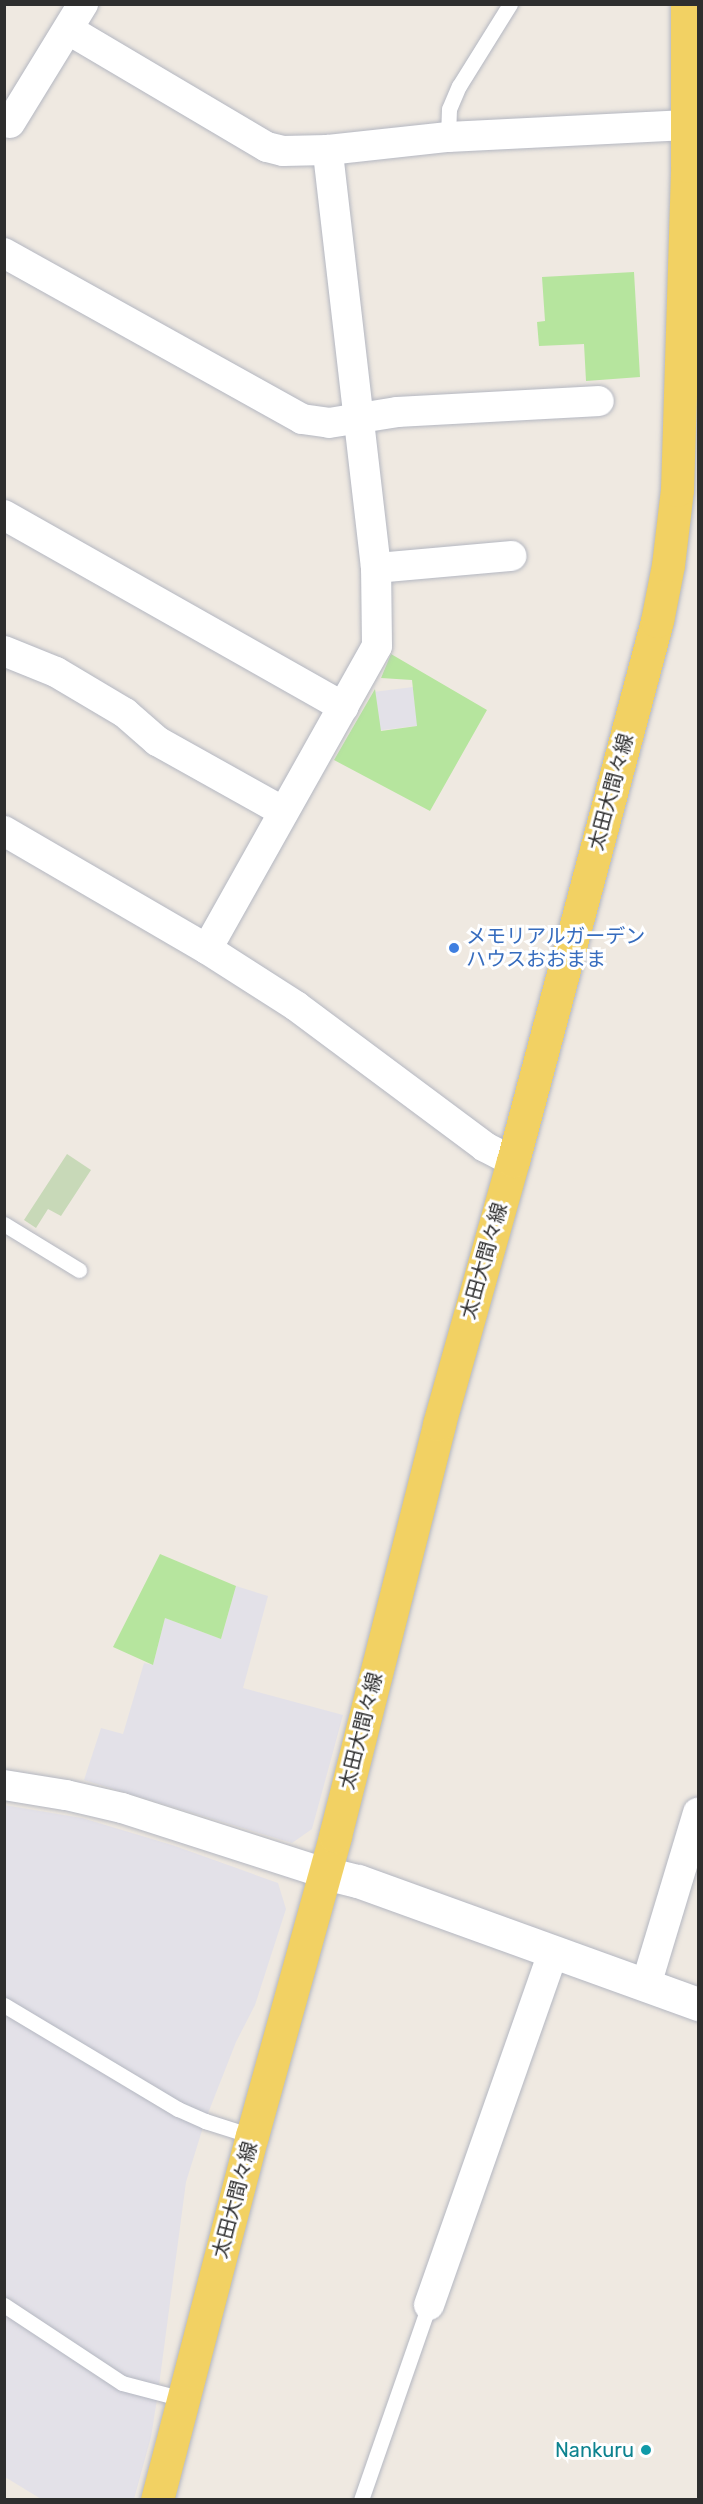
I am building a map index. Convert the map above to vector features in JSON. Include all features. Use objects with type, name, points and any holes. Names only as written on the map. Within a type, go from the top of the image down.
[{"type":"main road","name":"太田大間々線","points":[[157,2499],[252,2136],[325,1873],[439,1424],[513,1161],[657,621],[689,428],[687,4]]},
{"type":"street","points":[[7,126],[76,17],[267,147],[283,151],[328,150],[448,137],[687,125]]},
{"type":"street","points":[[207,950],[377,646],[376,568],[328,150]]},
{"type":"street","points":[[4,253],[302,419],[328,423],[398,412],[599,401]]},
{"type":"street","points":[[4,516],[344,707]]},
{"type":"street","points":[[376,568],[511,555]]},
{"type":"street","points":[[4,651],[56,672],[125,713],[157,741],[284,812]]},
{"type":"street","points":[[4,831],[207,950],[296,1006],[485,1147],[513,1161]]},
{"type":"street","points":[[4,1785],[66,1795],[122,1808],[325,1873],[358,1881],[699,2004]]},
{"type":"street","points":[[646,1985],[699,1813]]},
{"type":"street","points":[[429,2305],[553,1952]]},
{"type":"lane","points":[[448,137],[450,109],[459,86],[510,4]]},
{"type":"lane","points":[[4,1224],[79,1270]]},
{"type":"lane","points":[[4,2005],[104,2067],[178,2109],[252,2136]]},
{"type":"lane","points":[[4,2305],[122,2383],[183,2399]]},
{"type":"lane","points":[[361,2499],[429,2305]]},
{"type":"shaded area","points":[[413,687],[418,726],[380,730],[375,692]]},
{"type":"shaded area","points":[[236,1586],[268,1596],[243,1688],[343,1715],[312,1829],[292,1843],[84,1780],[101,1728],[123,1734],[144,1663],[153,1665],[165,1618],[221,1639]]},
{"type":"shaded area","points":[[4,1805],[82,1818],[172,1845],[278,1883],[286,1909],[255,2005],[236,2042],[205,2121],[186,2182],[151,2437],[134,2499],[41,2499],[5,2477]]},
{"type":"green space","points":[[634,272],[640,377],[586,381],[584,344],[539,346],[537,322],[545,321],[542,277]]},
{"type":"green space","points":[[391,654],[487,710],[430,811],[334,760],[375,689],[381,731],[417,726],[412,680],[381,678]]},
{"type":"green space","points":[[67,1154],[91,1170],[61,1216],[48,1209],[36,1228],[24,1220]]},
{"type":"green space","points":[[160,1554],[236,1586],[221,1639],[165,1618],[153,1665],[113,1647]]},
{"type":"place","name":"メモリアルガーデン ハウスおおまま","points":[[454,948]]},
{"type":"place","name":"Nankuru","points":[[646,2450]]}]
